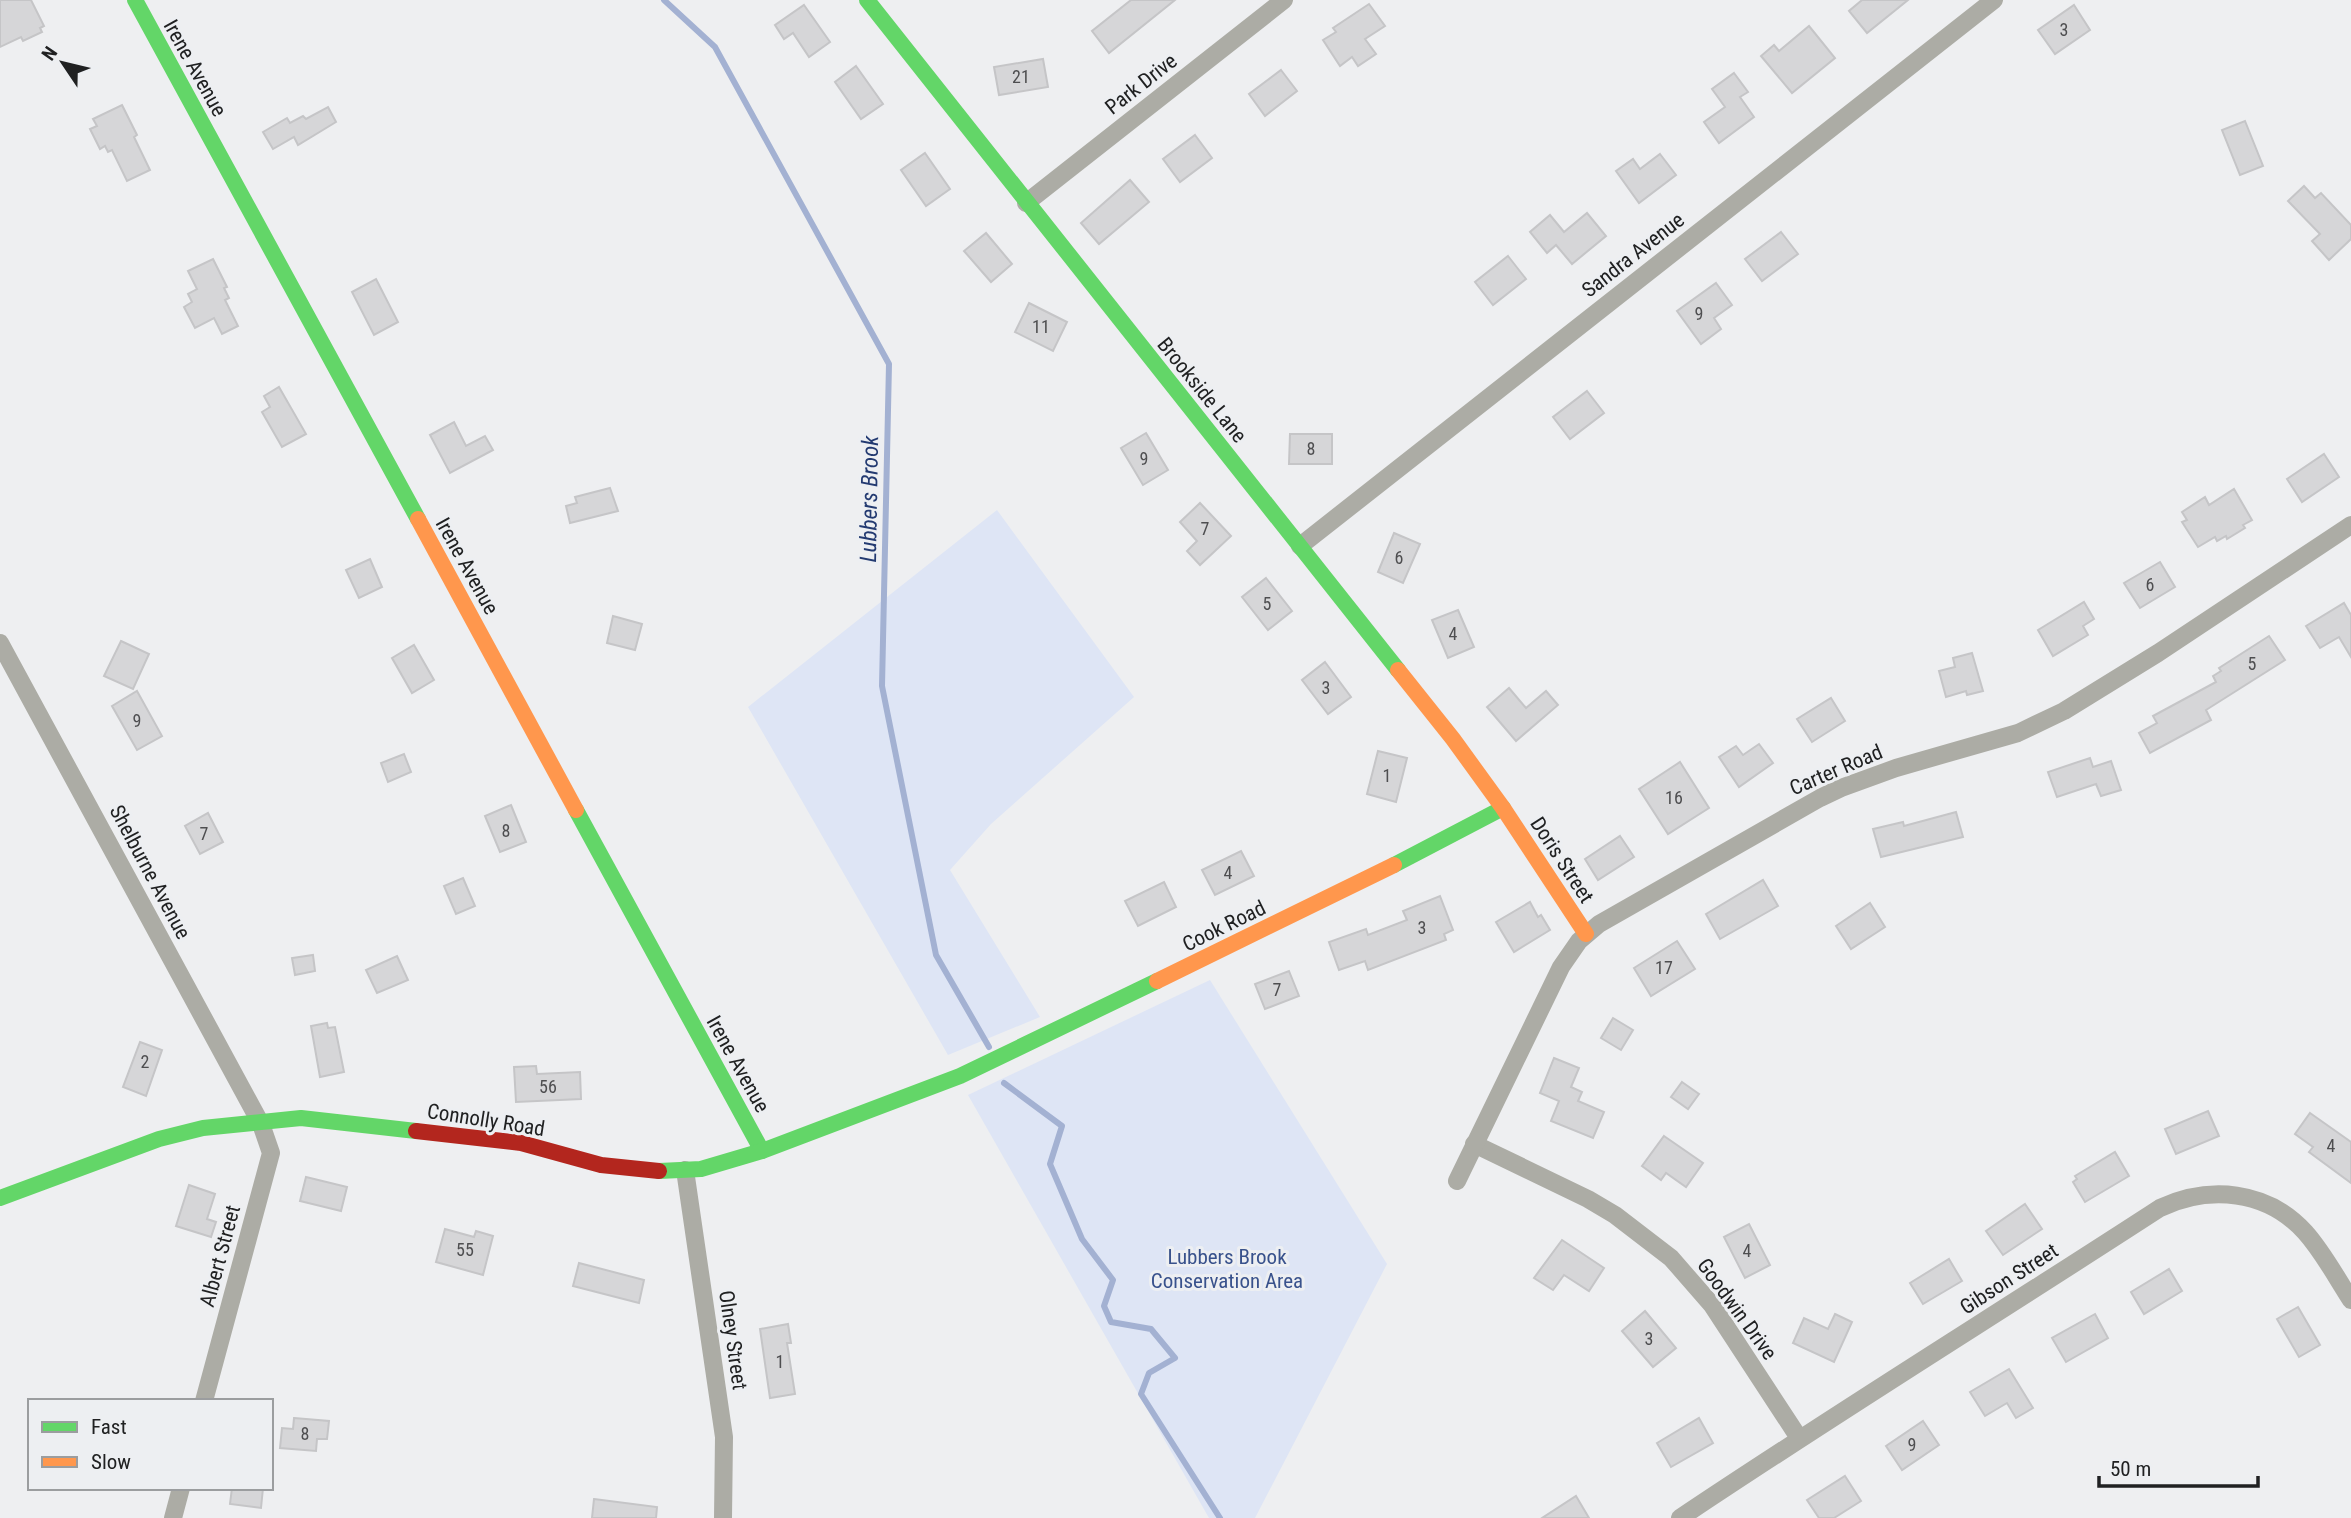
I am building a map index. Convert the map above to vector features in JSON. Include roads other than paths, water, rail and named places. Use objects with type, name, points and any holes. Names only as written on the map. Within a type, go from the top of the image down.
[{"type":"street","name":"Irene Avenue","points":[[135,0],[762,1152]]},
{"type":"street","name":"Brookside Lane","points":[[867,0],[1453,739],[1503,808]]},
{"type":"street","name":"Park Drive","points":[[1026,203],[1284,0]]},
{"type":"street","name":"Sandra Avenue","points":[[1300,546],[1994,0]]},
{"type":"street","name":"Carter Road","points":[[1457,1181],[1561,967],[1586,934],[1686,873],[1841,788],[1896,768],[2018,733],[2055,716],[2158,653],[2351,525]]},
{"type":"street","name":"Shelburne Avenue","points":[[0,643],[261,1124]]},
{"type":"street","name":"Doris Street","points":[[1503,808],[1586,934]]},
{"type":"street","name":"Cook Road","points":[[960,1076],[1328,899],[1503,808]]},
{"type":"street","name":"Connolly Road","points":[[0,1198],[159,1139],[203,1128],[301,1118],[521,1143],[601,1165],[658,1171],[701,1169],[762,1152],[960,1076]]},
{"type":"street","name":"Albert Street","points":[[205,1399],[271,1153],[261,1124]]},
{"type":"street","name":"Goodwin Drive","points":[[1474,1144],[1588,1199],[1615,1215],[1671,1258],[1712,1305],[1799,1438]]},
{"type":"street","name":"Olney Street","points":[[685,1170],[724,1437],[723,1518]]},
{"type":"street","name":"Gibson Street","points":[[1680,1518],[1799,1438],[2160,1208],[2179,1199],[2224,1194],[2253,1199],[2277,1209],[2304,1231],[2351,1300]]},
{"type":"street","points":[[173,1518],[180,1490]]},
{"type":"waterway","name":"Lubbers Brook","points":[[664,0],[715,47],[889,364],[882,686],[936,955],[989,1047]]},
{"type":"waterway","name":"Lubbers Brook","points":[[1004,1083],[1062,1126],[1050,1164],[1082,1239],[1113,1280],[1104,1306],[1111,1322],[1151,1329],[1175,1358],[1149,1373],[1141,1394],[1220,1518]]},
{"type":"park label","name":"Lubbers Brook Conservation Area","points":[[1227,1269]]}]
